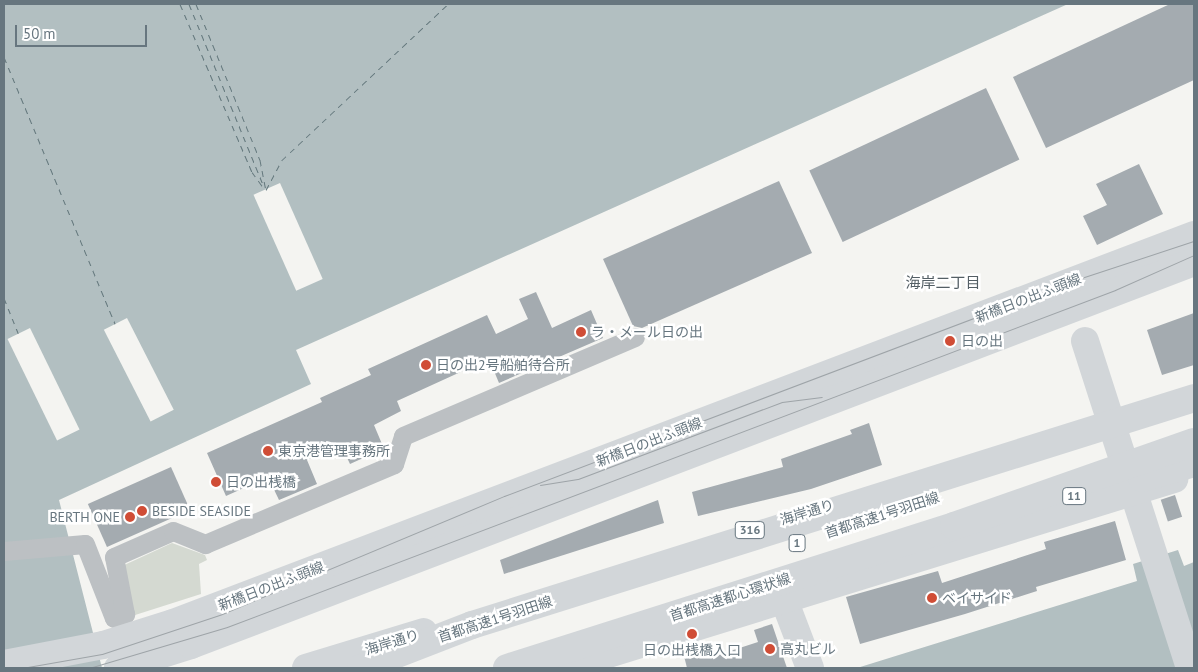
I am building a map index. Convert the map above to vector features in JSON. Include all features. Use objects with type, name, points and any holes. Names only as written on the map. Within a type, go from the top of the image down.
[{"type":"main road","name":"新橋日の出ふ頭線","points":[[4,664],[103,645],[173,623],[1194,235]]},
{"type":"main road","name":"新橋日の出ふ頭線","points":[[118,668],[187,657],[1194,262]]},
{"type":"main road","points":[[1085,341],[1136,491],[1190,668]]},
{"type":"main road","name":"海岸通り","points":[[306,668],[1194,392]]},
{"type":"main road","points":[[804,521],[1194,398]]},
{"type":"main road","name":"首都高速1号羽田線","points":[[399,668],[1194,416]]},
{"type":"main road","name":"1","points":[[954,526],[1194,442]]},
{"type":"main road","points":[[804,521],[1062,457]]},
{"type":"main road","name":"11","points":[[954,526],[1194,464]]},
{"type":"main road","points":[[563,668],[783,597],[1194,473]]},
{"type":"main road","name":"首都高速1号羽田線","points":[[362,668],[464,628],[804,521]]},
{"type":"main road","name":"首都高速都心環状線","points":[[507,668],[954,526]]},
{"type":"main road","points":[[783,597],[809,666]]},
{"type":"street","points":[[4,551],[84,551],[114,618],[125,614],[114,557],[173,531],[205,544],[394,464],[403,436],[635,338]]},
{"type":"shaded area","points":[[4,4],[1068,4],[296,350],[311,384],[59,500],[102,668],[4,668]]},
{"type":"shaded area","points":[[172,543],[205,555],[207,560],[199,564],[201,594],[132,616],[120,567]]},
{"type":"shaded area","points":[[1178,550],[1184,566],[1194,562],[1194,668],[857,668],[1137,581],[1133,564]]},
{"type":"pier","points":[[280,183],[323,279],[296,291],[254,195]]},
{"type":"pier","points":[[127,318],[174,410],[151,422],[104,330]]},
{"type":"pier","points":[[30,328],[80,430],[57,441],[8,339]]},
{"type":"building","points":[[1170,4],[1194,4],[1194,80],[1046,148],[1013,77]]},
{"type":"building","points":[[986,88],[1019,160],[843,242],[809,170]]},
{"type":"building","points":[[1139,164],[1163,214],[1097,245],[1083,216],[1107,205],[1096,184]]},
{"type":"building","points":[[779,181],[812,253],[642,328],[633,326],[603,259]]},
{"type":"building","points":[[536,292],[552,328],[591,310],[603,338],[499,383],[489,359],[397,401],[401,411],[374,425],[382,444],[370,449],[372,454],[350,464],[341,445],[307,460],[317,484],[279,500],[268,477],[226,496],[207,453],[322,402],[320,398],[371,375],[368,369],[487,315],[496,334],[528,319],[519,299]]},
{"type":"building","points":[[1194,313],[1194,365],[1162,375],[1147,330]]},
{"type":"building","points":[[869,423],[882,465],[811,489],[698,516],[692,492],[783,467],[781,459],[852,434],[850,430]]},
{"type":"building","points":[[171,467],[190,510],[107,547],[88,504]]},
{"type":"building","points":[[1175,495],[1182,517],[1168,522],[1161,500]]},
{"type":"building","points":[[658,500],[664,523],[504,574],[500,560]]},
{"type":"building","points":[[1115,521],[1126,560],[1036,587],[1037,591],[965,614],[860,644],[846,597],[938,571],[942,583],[1046,549],[1044,542]]},
{"type":"building","points":[[772,624],[787,668],[687,668],[683,652],[711,643],[715,656],[758,642],[754,630]]},
{"type":"ferry route","points":[[180,4],[252,172],[265,190]]},
{"type":"ferry route","points":[[189,4],[264,187]]},
{"type":"ferry route","points":[[196,4],[260,160],[266,190]]},
{"type":"ferry route","points":[[266,190],[282,160],[448,4]]},
{"type":"ferry route","points":[[4,57],[115,324]]},
{"type":"ferry route","points":[[4,298],[18,333]]},
{"type":"tram line","points":[[22,668],[102,654],[222,614],[504,496],[1066,283],[1194,241]]},
{"type":"tram line","points":[[89,668],[227,627],[1115,290],[1194,255]]},
{"type":"tram line","points":[[540,485],[578,479],[782,402],[822,397]]},
{"type":"place","name":"ラ・メール日の出","points":[[581,332]]},
{"type":"place","name":"日の出","points":[[950,341]]},
{"type":"place","name":"日の出2号船舶待合所","points":[[426,365]]},
{"type":"place","name":"東京港管理事務所","points":[[268,451]]},
{"type":"place","name":"日の出桟橋","points":[[216,482]]},
{"type":"place","name":"BESIDE SEASIDE","points":[[142,511]]},
{"type":"place","name":"BERTH ONE","points":[[130,517]]},
{"type":"place","name":"ベイサイド","points":[[932,598]]},
{"type":"place","name":"日の出桟橋入口","points":[[692,634]]},
{"type":"place","name":"高丸ビル","points":[[770,649]]},
{"type":"district","name":"海岸二丁目","points":[[943,283]]}]
